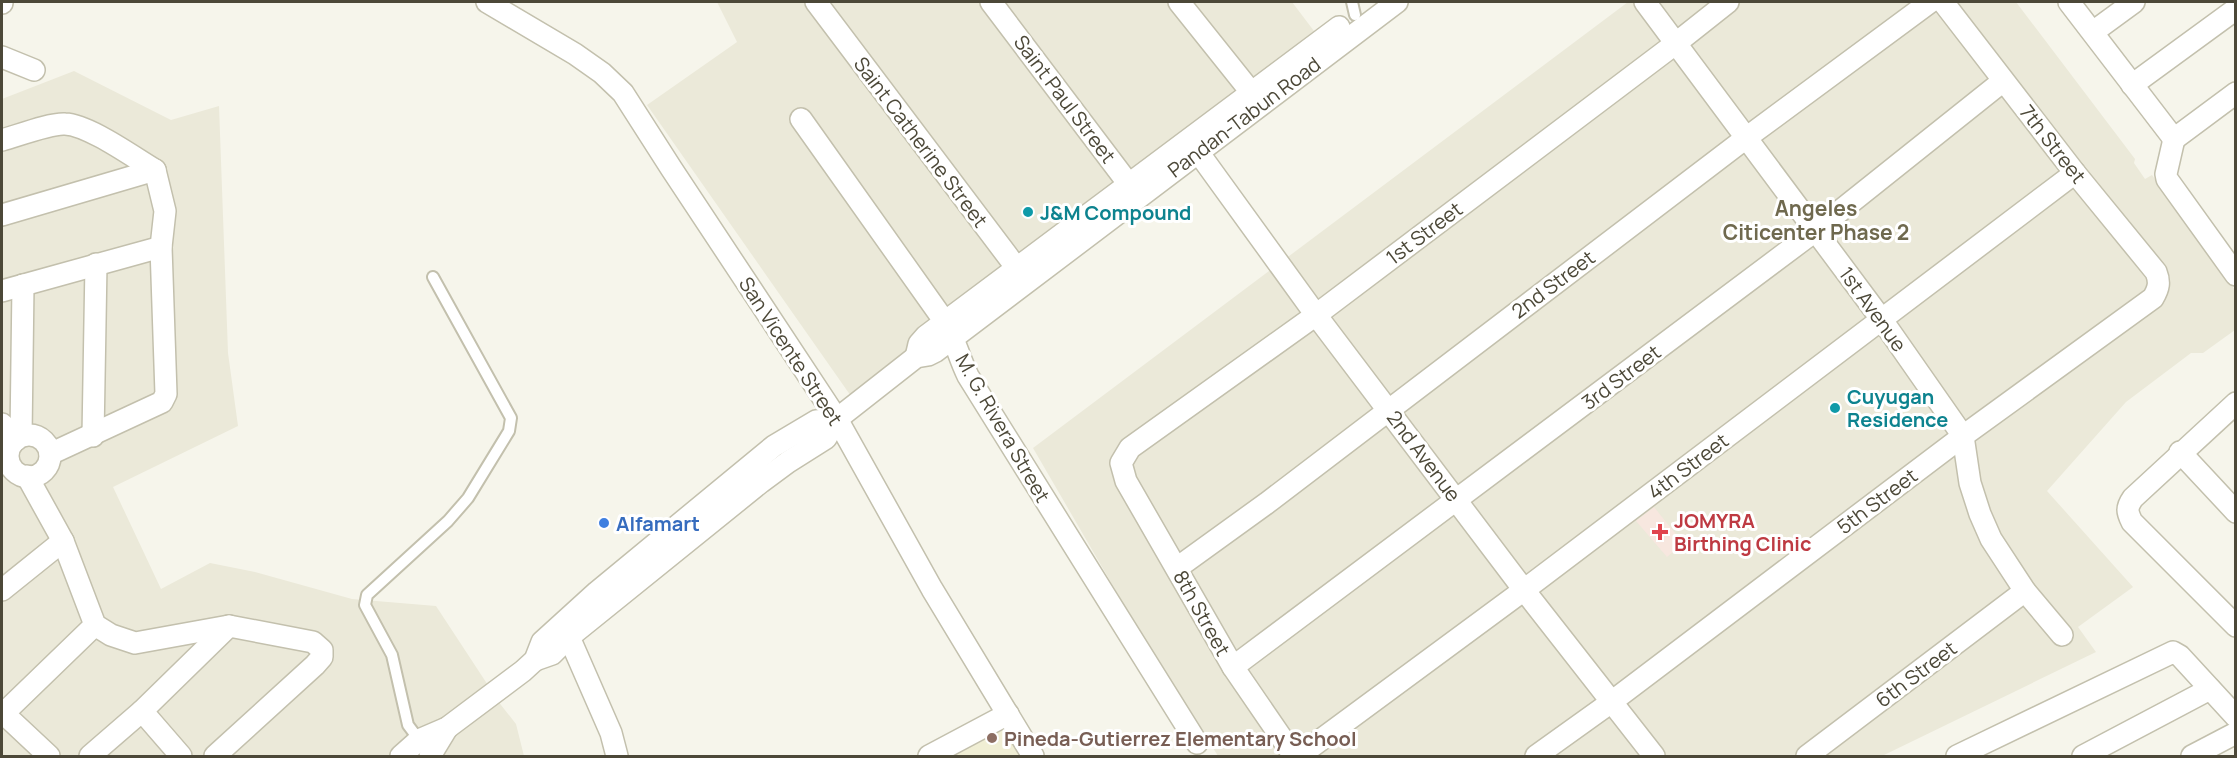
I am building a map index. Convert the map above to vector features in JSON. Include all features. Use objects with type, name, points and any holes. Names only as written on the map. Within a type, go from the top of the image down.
[{"type":"street","name":"San Vicente Street","points":[[487,2],[575,54],[602,73],[623,93],[837,418],[932,589],[1033,756]]},
{"type":"street","name":"Saint Catherine Street","points":[[816,2],[1022,275]]},
{"type":"street","name":"Saint Paul Street","points":[[991,2],[1134,191]]},
{"type":"street","points":[[1179,2],[1256,98]]},
{"type":"street","name":"Pandan-Tabun Road","points":[[1134,191],[1198,152],[1353,8],[1373,2]]},
{"type":"street","name":"Pandan-Tabun Road","points":[[427,751],[447,728],[484,702],[529,665],[542,642],[564,632],[781,454],[816,421],[837,418],[916,357],[932,353],[950,330],[1256,98],[1397,2]]},
{"type":"street","name":"1st Avenue","points":[[1645,2],[1882,320],[1963,436],[1970,483],[1991,538],[2025,591],[2062,635]]},
{"type":"street","name":"1st Street","points":[[1120,464],[1130,448],[1316,315],[1728,2]]},
{"type":"street","name":"2nd Street","points":[[1177,568],[1267,503],[1746,138],[1930,2]]},
{"type":"street","name":"7th Street","points":[[1943,2],[2075,173],[2156,272],[2159,280],[2158,287]]},
{"type":"street","points":[[2069,2],[2174,140]]},
{"type":"street","points":[[2093,32],[2134,2]]},
{"type":"street","points":[[2133,85],[2235,9]]},
{"type":"street","points":[[2,57],[34,70]]},
{"type":"street","name":"3rd Street","points":[[1233,667],[1815,231],[2003,81]]},
{"type":"street","points":[[2235,93],[2174,140],[2166,174],[2167,179],[2235,275]]},
{"type":"street","name":"M. G. Rivera Street","points":[[801,119],[950,330],[958,357],[968,375],[1197,743]]},
{"type":"street","points":[[2,140],[63,123],[102,138],[155,170],[165,211],[161,247],[166,394],[162,402],[50,454]]},
{"type":"street","name":"2nd Avenue","points":[[1198,152],[1316,315],[1610,703],[1654,756]]},
{"type":"street","points":[[2,215],[155,170]]},
{"type":"street","name":"4th Street","points":[[1299,756],[1524,590],[2075,173]]},
{"type":"street","points":[[2,291],[161,247]]},
{"type":"street","points":[[93,436],[96,264]]},
{"type":"street","points":[[23,285],[13,434],[9,451],[13,471],[63,541],[95,625],[111,635],[135,643],[229,626],[314,642],[322,650],[321,657],[315,665],[215,756]]},
{"type":"street","name":"5th Street","points":[[1536,756],[1610,703],[1963,436],[2153,298],[2158,287]]},
{"type":"street","points":[[2235,403],[2180,452],[2127,506],[2132,522],[2235,626]]},
{"type":"street","points":[[13,434],[40,438],[45,442],[50,454],[46,468],[34,476],[13,471]]},
{"type":"street","points":[[2180,452],[2235,512]]},
{"type":"street","name":"8th Street","points":[[1120,464],[1126,481],[1233,667],[1293,756]]},
{"type":"street","points":[[2,590],[63,541]]},
{"type":"street","name":"6th Street","points":[[1807,756],[2025,591]]},
{"type":"street","points":[[49,756],[2,714],[95,625]]},
{"type":"street","points":[[90,756],[142,711],[229,626]]},
{"type":"street","points":[[564,632],[611,733],[617,756]]},
{"type":"street","points":[[1957,756],[2173,652],[2180,656],[2235,717]]},
{"type":"street","points":[[2083,756],[2210,689]]},
{"type":"street","points":[[142,711],[181,756]]},
{"type":"street","points":[[930,756],[1008,714]]},
{"type":"street","points":[[2192,756],[2235,733]]},
{"type":"street","points":[[401,756],[427,751]]},
{"type":"lane","points":[[427,751],[408,725],[392,655],[365,604],[367,595],[448,521],[468,498],[509,431],[510,418],[433,277]]},
{"type":"shaded area","points":[[717,2],[1292,2],[1314,31],[853,399],[647,105],[737,42]]},
{"type":"shaded area","points":[[1628,2],[2016,2],[2135,159],[2134,163],[2145,179],[2152,175],[2235,290],[2235,330],[2203,353],[2191,353],[2126,402],[2047,491],[2133,587],[2078,627],[2096,652],[1882,756],[1218,756],[1134,622],[1033,448]]},
{"type":"shaded area","points":[[74,71],[171,120],[219,106],[228,353],[238,426],[113,487],[161,589],[210,563],[255,572],[352,599],[436,606],[516,724],[524,756],[2,756],[2,99]]},
{"type":"shaded area","name":"JOMYRA Birthing Clinic","points":[[1654,507],[1683,543],[1667,557],[1636,521]]},
{"type":"shaded area","name":"Pineda-Gutierrez Elementary School","points":[[1003,719],[1025,756],[937,756]]},
{"type":"place","name":"J&M Compound","points":[[1028,212]]},
{"type":"place","name":"Cuyugan Residence","points":[[1835,408]]},
{"type":"place","name":"Alfamart","points":[[604,523]]},
{"type":"place","name":"JOMYRA Birthing Clinic","points":[[1660,532]]},
{"type":"place","name":"Pineda-Gutierrez Elementary School","points":[[992,738]]},
{"type":"district","name":"Angeles Citicenter Phase 2","points":[[1816,220]]}]
